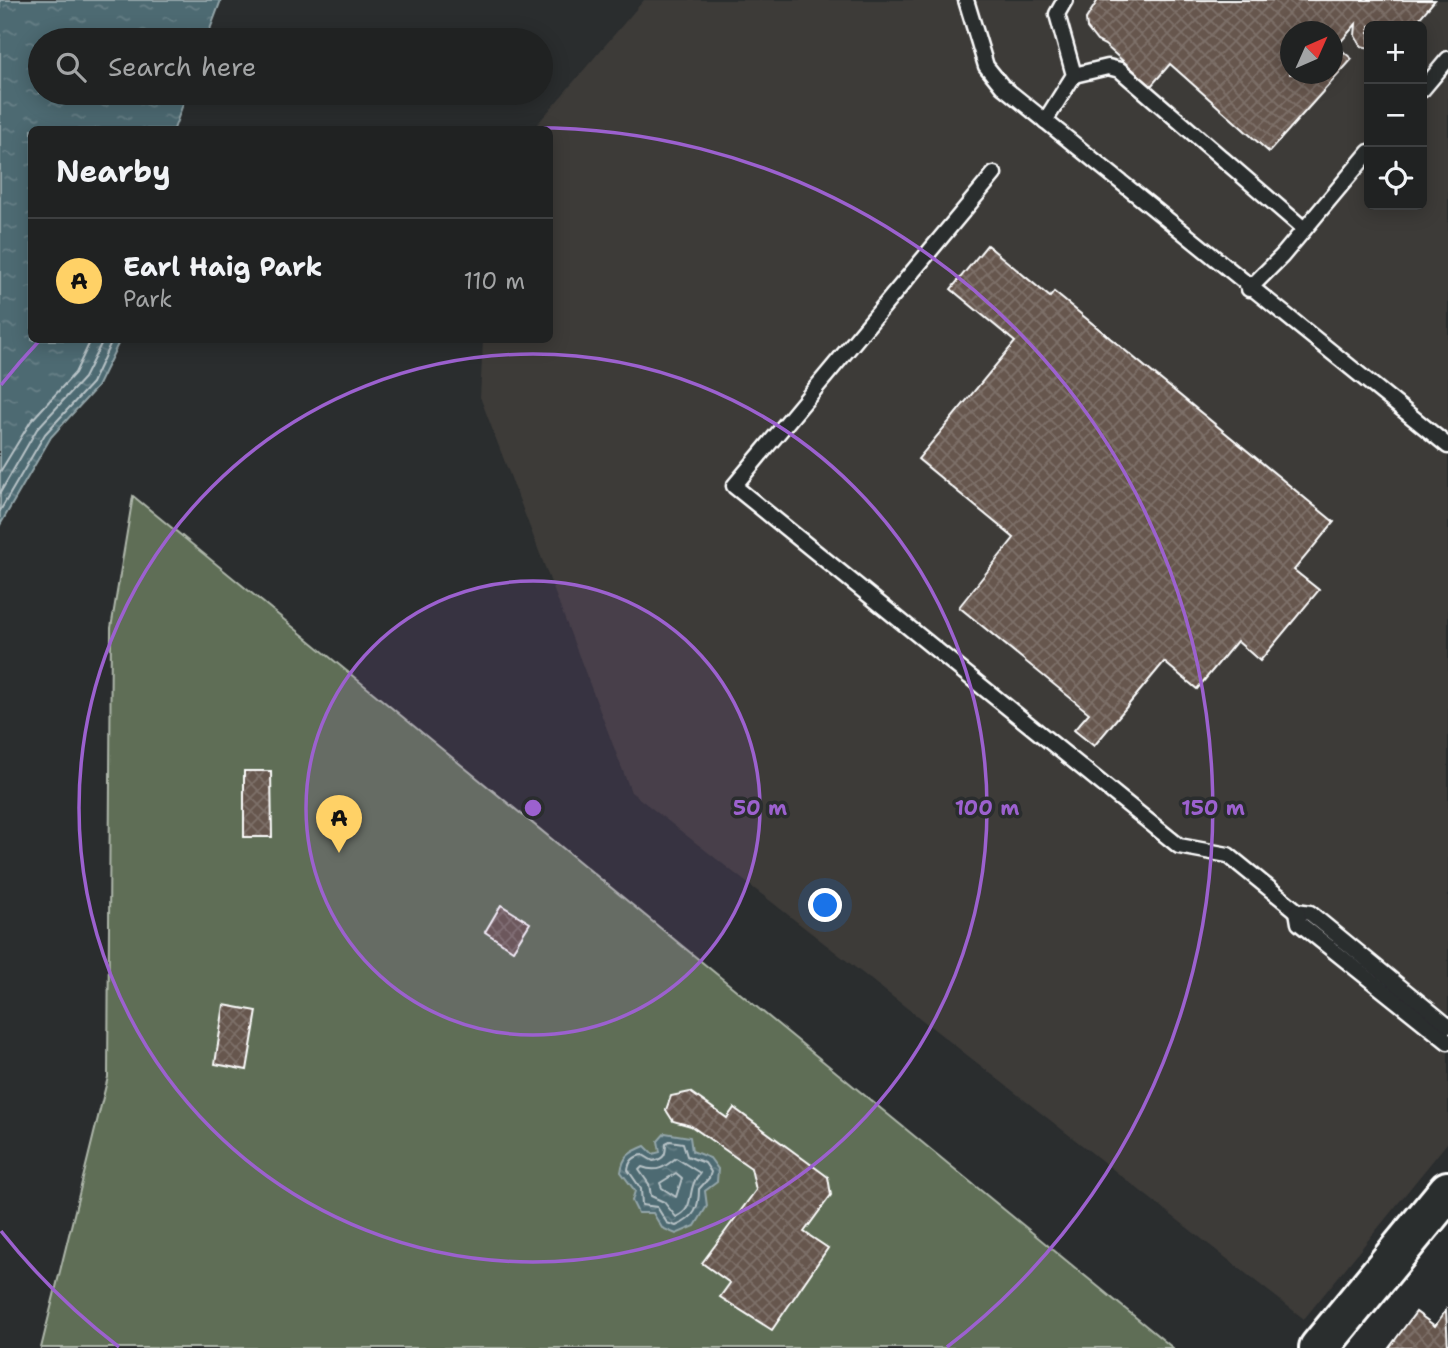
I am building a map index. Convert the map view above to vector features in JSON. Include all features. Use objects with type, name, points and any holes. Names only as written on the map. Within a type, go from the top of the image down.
[{"type":"street","points":[[1319,1348],[1439,1206]]},
{"type":"lane","points":[[966,0],[986,66],[1002,86],[1250,289],[1448,446]]},
{"type":"lane","points":[[1066,0],[1057,14],[1074,75]]},
{"type":"lane","points":[[1427,84],[1448,59]]},
{"type":"lane","points":[[1045,121],[1074,75],[1108,66],[1120,70],[1304,229]]},
{"type":"lane","points":[[1250,289],[1364,158]]},
{"type":"lane","points":[[994,174],[734,485],[1179,846],[1228,855],[1297,911],[1310,913],[1448,1026]]},
{"type":"lane","points":[[1297,911],[1299,923],[1448,1042]]},
{"type":"shaded area","points":[[644,0],[1448,0],[1448,1142],[1304,1319],[631,792],[480,397],[483,343],[553,343],[553,126],[536,126]]},
{"type":"green space","points":[[133,496],[1173,1348],[41,1348],[108,1077],[111,628]]},
{"type":"water","points":[[0,0],[221,0],[210,28],[28,28],[28,105],[183,105],[175,126],[28,126],[28,343],[119,343],[97,387],[51,437],[0,525]]},
{"type":"water","points":[[665,1133],[690,1137],[692,1151],[710,1158],[718,1169],[717,1182],[705,1191],[707,1206],[695,1226],[676,1234],[662,1228],[653,1213],[638,1213],[632,1201],[635,1191],[621,1172],[626,1158],[635,1150],[645,1146],[653,1154],[660,1152],[658,1141]]},
{"type":"building","points":[[1098,0],[1435,0],[1417,21],[1364,21],[1364,47],[1355,36],[1356,24],[1343,39],[1343,21],[1280,21],[1280,84],[1330,84],[1269,152],[1170,64],[1151,86],[1097,41],[1087,28],[1086,19]]},
{"type":"building","points":[[1343,51],[1352,59],[1343,69]]},
{"type":"building","points":[[987,245],[1050,297],[1054,292],[1334,522],[1294,570],[1319,590],[1260,661],[1237,641],[1197,689],[1164,662],[1094,746],[1074,730],[1089,713],[959,607],[1014,538],[918,459],[1015,342],[951,289]]},
{"type":"building","points":[[244,771],[271,771],[272,837],[244,837]]},
{"type":"building","points":[[501,905],[530,923],[513,950],[485,932]]},
{"type":"building","points":[[224,1005],[257,1011],[247,1070],[215,1064]]},
{"type":"building","points":[[690,1092],[727,1118],[734,1108],[828,1177],[831,1195],[804,1232],[828,1248],[772,1330],[720,1297],[730,1283],[702,1263],[756,1190],[751,1168],[691,1126],[673,1121],[666,1110],[671,1096]]},
{"type":"building","points":[[1446,1310],[1448,1348],[1389,1348],[1416,1312],[1435,1326]]},
{"type":"place","name":"Earl Haig Park","points":[[339,853]]}]
